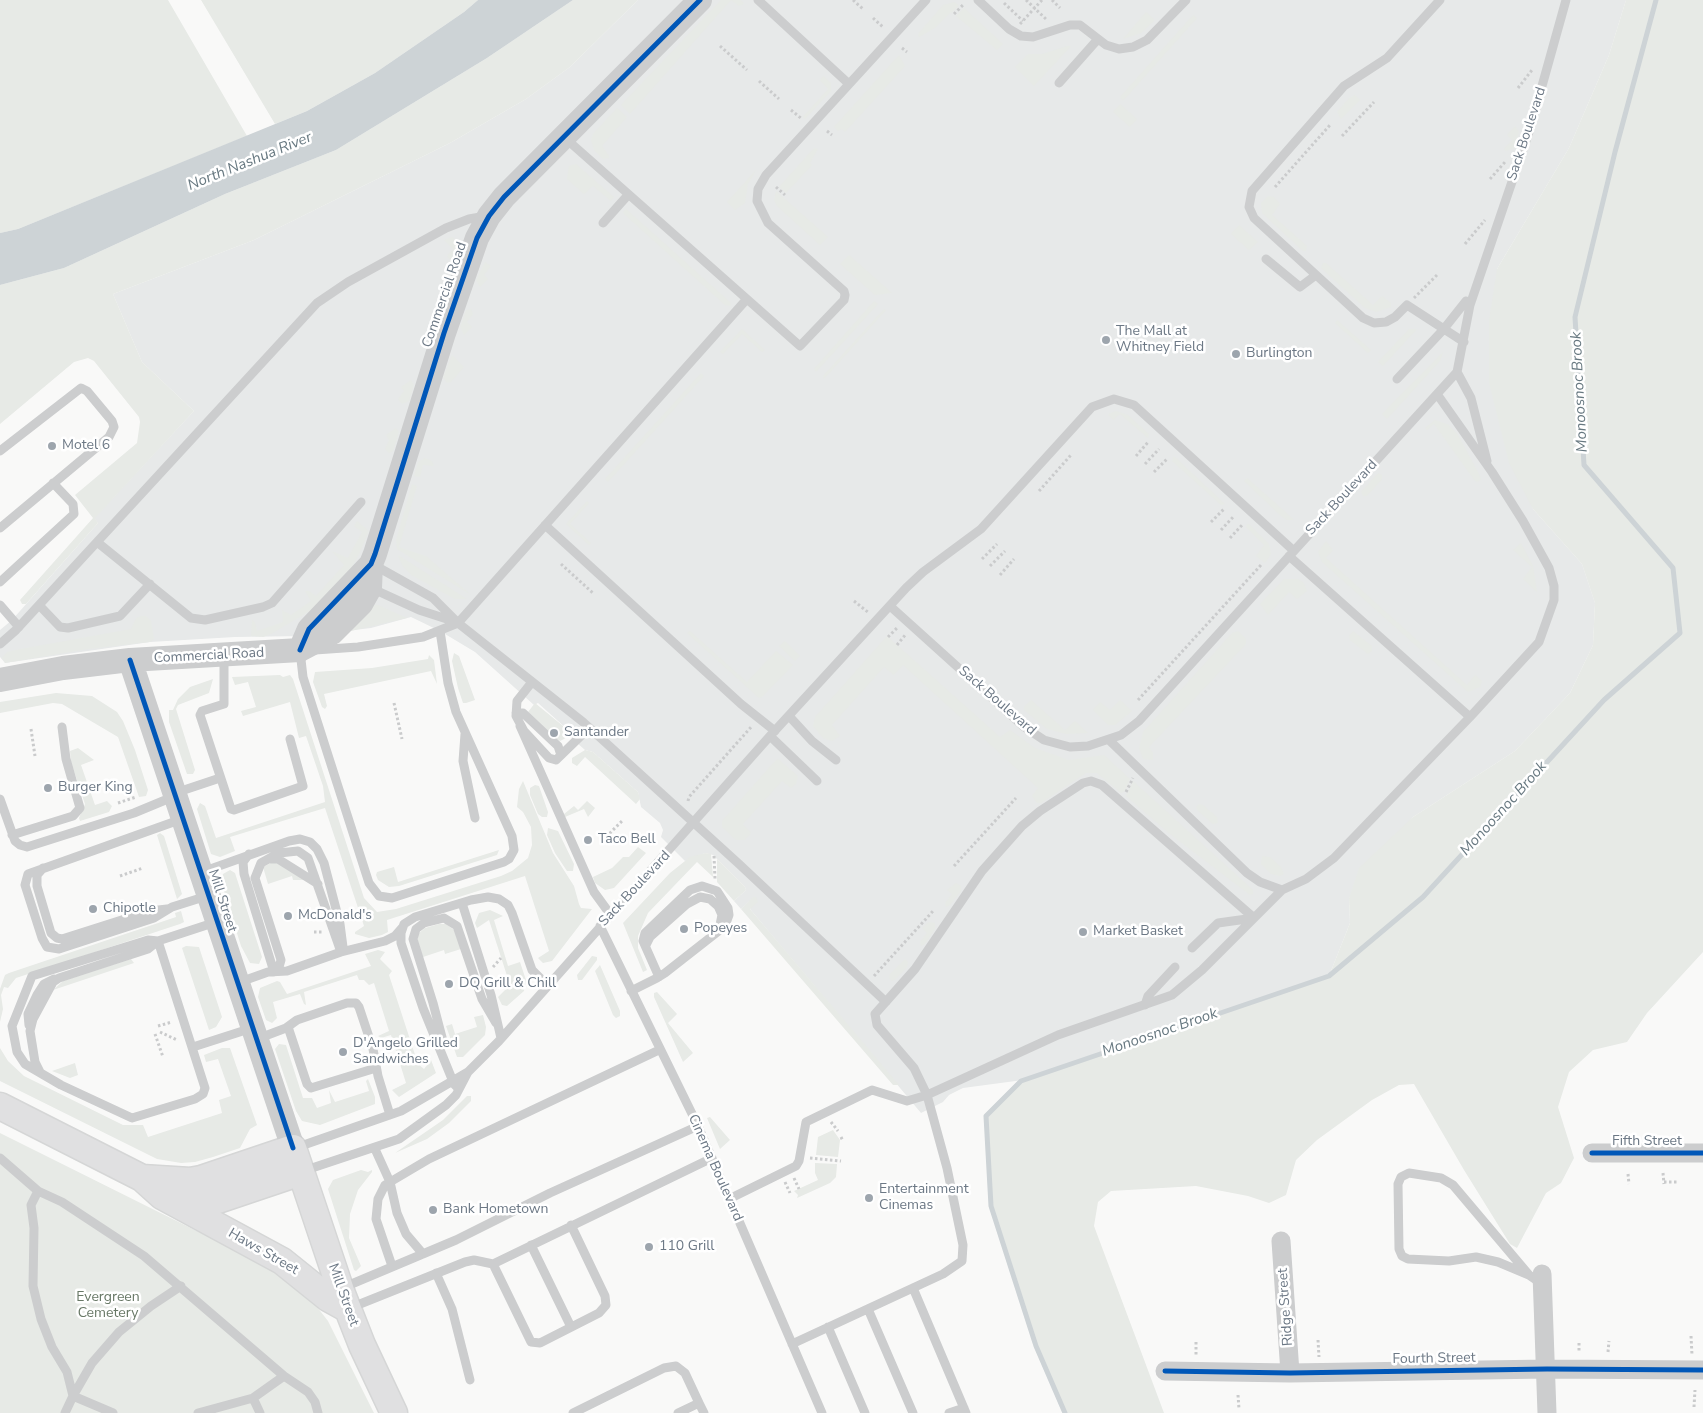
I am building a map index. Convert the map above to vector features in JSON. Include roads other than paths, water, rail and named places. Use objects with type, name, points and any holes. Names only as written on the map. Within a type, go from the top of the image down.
[{"type":"main road","name":"Haws Street","points":[[0,1106],[142,1178],[162,1196],[282,1261],[328,1298],[344,1299]]},
{"type":"main road","name":"Haws Street","points":[[142,1178],[190,1181],[297,1160]]},
{"type":"main road","name":"Haws Street","points":[[173,1202],[191,1206],[209,1203],[297,1160]]},
{"type":"main road","name":"Mill Street","points":[[297,1160],[344,1299],[362,1345],[394,1413]]},
{"type":"street","name":"Commercial Road","points":[[0,680],[63,668],[130,660],[300,650],[309,629],[362,584],[371,564],[381,539],[447,324],[478,238],[489,216],[504,197],[565,138],[700,0]]},
{"type":"street","name":"Mill Street","points":[[130,660],[297,1160]]},
{"type":"street","name":"Fifth Street","points":[[1592,1154],[1703,1153]]},
{"type":"street","name":"Ridge Street","points":[[1281,1240],[1290,1373]]},
{"type":"street","points":[[1538,1278],[1547,1369],[1547,1413]]},
{"type":"street","name":"Fourth Street","points":[[1165,1371],[1290,1373],[1547,1369],[1698,1364]]},
{"type":"lane","points":[[758,0],[849,84]]},
{"type":"lane","points":[[565,138],[800,346],[844,300],[844,291],[768,223],[761,211],[757,195],[761,182],[926,0]]},
{"type":"lane","points":[[978,0],[1013,32],[1021,36],[1033,37],[1075,24],[1083,27],[1106,46],[1119,49],[1140,44],[1156,33],[1186,0]]},
{"type":"lane","points":[[1440,0],[1386,58],[1344,86],[1264,177],[1250,196],[1248,207],[1251,214],[1369,322],[1386,322],[1395,317],[1407,305],[1464,342]]},
{"type":"lane","name":"Sack Boulevard","points":[[297,1160],[419,1102],[452,1080],[468,1072],[694,824],[772,733],[890,606],[1038,737],[1070,747],[1088,746],[1110,740],[1140,721],[1457,372],[1470,305],[1530,129],[1566,0]]},
{"type":"lane","points":[[1059,84],[1098,39]]},
{"type":"lane","points":[[603,223],[628,195]]},
{"type":"lane","points":[[0,644],[98,542],[317,303],[348,282],[446,228],[469,218],[489,216]]},
{"type":"lane","points":[[1266,259],[1300,287],[1316,275]]},
{"type":"lane","points":[[440,631],[452,699],[465,734],[512,836],[514,843],[512,856],[504,862],[399,896],[386,898],[379,896],[369,883],[303,677],[300,650],[386,643],[423,637],[458,623],[746,300]]},
{"type":"lane","points":[[1396,379],[1443,330],[1466,301]]},
{"type":"lane","points":[[1457,372],[1471,398],[1481,440],[1491,470]]},
{"type":"lane","points":[[0,451],[75,390],[81,388],[87,391],[112,421],[114,427],[112,434],[0,528]]},
{"type":"lane","points":[[729,1199],[796,1166],[799,1161],[806,1122],[872,1090],[906,1102],[927,1095],[1058,1035],[1161,1000],[1185,984],[1282,890],[1306,879],[1334,858],[1470,717],[1539,642],[1554,600],[1554,586],[1549,568],[1491,470],[1437,394]]},
{"type":"lane","points":[[890,606],[923,572],[981,528],[1086,412],[1095,405],[1107,400],[1120,400],[1139,408],[1291,553],[1470,717]]},
{"type":"lane","points":[[0,582],[74,514],[73,504],[53,483]]},
{"type":"lane","points":[[98,542],[191,618],[199,621],[263,607],[277,598],[361,502]]},
{"type":"lane","points":[[546,525],[772,733],[817,781]]},
{"type":"lane","points":[[371,564],[433,598],[458,623],[589,728],[714,841],[886,1002]]},
{"type":"lane","points":[[38,605],[60,627],[68,628],[120,616],[150,584]]},
{"type":"lane","points":[[362,584],[419,610],[458,623]]},
{"type":"lane","points":[[2,611],[19,626]]},
{"type":"lane","points":[[224,655],[224,704],[202,712],[200,715],[232,810],[301,788],[304,783],[290,739]]},
{"type":"lane","points":[[532,682],[517,701],[516,713],[520,726],[594,892],[610,914]]},
{"type":"lane","points":[[516,713],[523,713],[561,749],[561,755]]},
{"type":"lane","points":[[788,716],[812,742],[836,760]]},
{"type":"lane","points":[[520,726],[550,758],[556,760],[589,728]]},
{"type":"lane","points":[[12,835],[73,816],[80,808],[66,759],[62,728]]},
{"type":"lane","points":[[465,734],[463,761],[476,818]]},
{"type":"lane","points":[[1110,740],[1247,873],[1260,882],[1282,890]]},
{"type":"lane","points":[[0,799],[17,844],[31,846],[134,813],[174,795],[220,778]]},
{"type":"lane","points":[[792,1344],[958,1266],[964,1255],[947,1168],[927,1095],[914,1068],[877,1025],[875,1014],[915,969],[982,871],[1032,817],[1088,781],[1101,785],[1254,918]]},
{"type":"lane","points":[[182,819],[28,874],[25,885],[43,942],[50,949],[59,949],[142,922],[168,909],[208,896]]},
{"type":"lane","points":[[200,873],[249,854],[294,840],[306,840],[314,844],[324,863],[340,924],[343,947],[341,952]]},
{"type":"lane","points":[[274,972],[279,967],[281,960],[255,878],[257,868],[264,860],[284,852],[295,850],[303,852],[312,864],[341,952]]},
{"type":"lane","points":[[249,854],[243,862],[244,874],[274,972]]},
{"type":"lane","points":[[264,860],[278,859],[311,877],[320,886]]},
{"type":"lane","points":[[631,991],[659,977],[725,926],[728,920],[728,908],[715,890],[702,886],[690,890],[646,933],[644,941],[646,949],[659,977]]},
{"type":"lane","points":[[237,983],[274,972],[287,971],[341,952],[385,941],[395,936],[414,917],[488,897],[499,899],[508,905],[532,970],[548,986]]},
{"type":"lane","points":[[646,949],[650,937],[687,904],[700,897],[710,899],[720,911],[722,924],[714,935]]},
{"type":"lane","points":[[462,903],[491,995],[501,1038]]},
{"type":"lane","points":[[446,1062],[436,1013],[414,943],[414,932],[420,926],[444,918],[457,926],[482,1000],[496,1023]]},
{"type":"lane","points":[[1192,948],[1218,923],[1254,918]]},
{"type":"lane","points":[[158,941],[206,1088],[203,1094],[195,1099],[132,1118],[68,1088],[26,1064],[20,1057],[12,1032],[14,1020],[32,976],[142,941],[158,941],[216,922]]},
{"type":"lane","name":"Cinema Boulevard","points":[[600,926],[658,1050],[698,1126],[822,1413]]},
{"type":"lane","points":[[402,928],[401,943],[423,1008],[452,1080],[459,1089]]},
{"type":"lane","points":[[40,1073],[35,1062],[30,1031],[33,1019],[48,989],[59,978],[148,949],[158,941]]},
{"type":"lane","points":[[1145,1005],[1148,996],[1175,967]]},
{"type":"lane","points":[[193,1047],[288,1027],[298,1020],[348,1003],[356,1003],[365,1025],[390,1115]]},
{"type":"lane","points":[[288,1027],[307,1084],[311,1088],[376,1068]]},
{"type":"lane","points":[[392,1266],[376,1219],[378,1199],[385,1186],[429,1159],[658,1050]]},
{"type":"lane","points":[[297,1160],[375,1149],[399,1139],[420,1126],[446,1105],[459,1089],[468,1072]]},
{"type":"lane","points":[[344,1299],[392,1266],[456,1240],[550,1193],[698,1126]]},
{"type":"lane","points":[[375,1149],[390,1182],[397,1213],[406,1234],[423,1254]]},
{"type":"lane","points":[[0,1158],[38,1191],[62,1202],[102,1226],[181,1286],[284,1376],[308,1392],[315,1402],[318,1413]]},
{"type":"lane","points":[[344,1299],[436,1273],[465,1262],[474,1260],[493,1264],[712,1158]]},
{"type":"lane","points":[[1409,1173],[1441,1178],[1453,1185],[1538,1278],[1498,1262],[1476,1257],[1449,1261],[1408,1259],[1402,1256],[1399,1249],[1398,1184],[1401,1176],[1409,1173]]},
{"type":"lane","points":[[38,1191],[31,1205],[34,1228],[33,1286],[41,1319],[52,1347],[67,1372],[73,1396],[102,1411],[113,1413]]},
{"type":"lane","points":[[493,1264],[532,1342],[540,1344],[604,1309],[606,1300],[571,1226]]},
{"type":"lane","points":[[531,1245],[571,1327]]},
{"type":"lane","points":[[436,1273],[452,1309],[470,1380]]},
{"type":"lane","points":[[65,1413],[92,1363],[119,1332],[151,1306],[181,1286]]},
{"type":"lane","points":[[914,1288],[965,1410],[949,1413]]},
{"type":"lane","points":[[868,1309],[913,1413]]},
{"type":"lane","points":[[828,1327],[865,1413]]},
{"type":"lane","points":[[573,1413],[664,1368],[676,1366],[685,1373],[704,1413]]},
{"type":"lane","points":[[198,1413],[208,1412],[253,1398],[284,1376]]},
{"type":"lane","points":[[253,1398],[260,1413]]},
{"type":"lane","points":[[678,1413],[699,1403]]},
{"type":"water","name":"North Nashua River","points":[[478,0],[573,0],[487,58],[336,150],[225,194],[64,268],[0,285],[0,233],[18,229],[307,111],[375,73],[464,12]]},
{"type":"waterway","name":"Monoosnoc Brook","points":[[1065,1413],[1036,1346],[991,1206],[986,1116],[1021,1081],[1329,976],[1423,897],[1604,700],[1680,633],[1673,568],[1584,465],[1575,317],[1615,152],[1656,0]]},
{"type":"place","name":"The Mall at Whitney Field","points":[[1106,340]]},
{"type":"place","name":"Burlington","points":[[1236,354]]},
{"type":"place","name":"Motel 6","points":[[52,446]]},
{"type":"place","name":"Santander","points":[[554,733]]},
{"type":"place","name":"Burger King","points":[[48,788]]},
{"type":"place","name":"Taco Bell","points":[[588,840]]},
{"type":"place","name":"Chipotle","points":[[93,909]]},
{"type":"place","name":"McDonald's","points":[[288,916]]},
{"type":"place","name":"Popeyes","points":[[684,929]]},
{"type":"place","name":"Market Basket","points":[[1083,932]]},
{"type":"place","name":"DQ Grill & Chill","points":[[449,984]]},
{"type":"place","name":"D'Angelo Grilled Sandwiches","points":[[343,1052]]},
{"type":"place","name":"Entertainment Cinemas","points":[[869,1198]]},
{"type":"place","name":"Bank Hometown","points":[[433,1210]]},
{"type":"place","name":"110 Grill","points":[[649,1247]]},
{"type":"park label","name":"Evergreen Cemetery","points":[[108,1306]]}]
